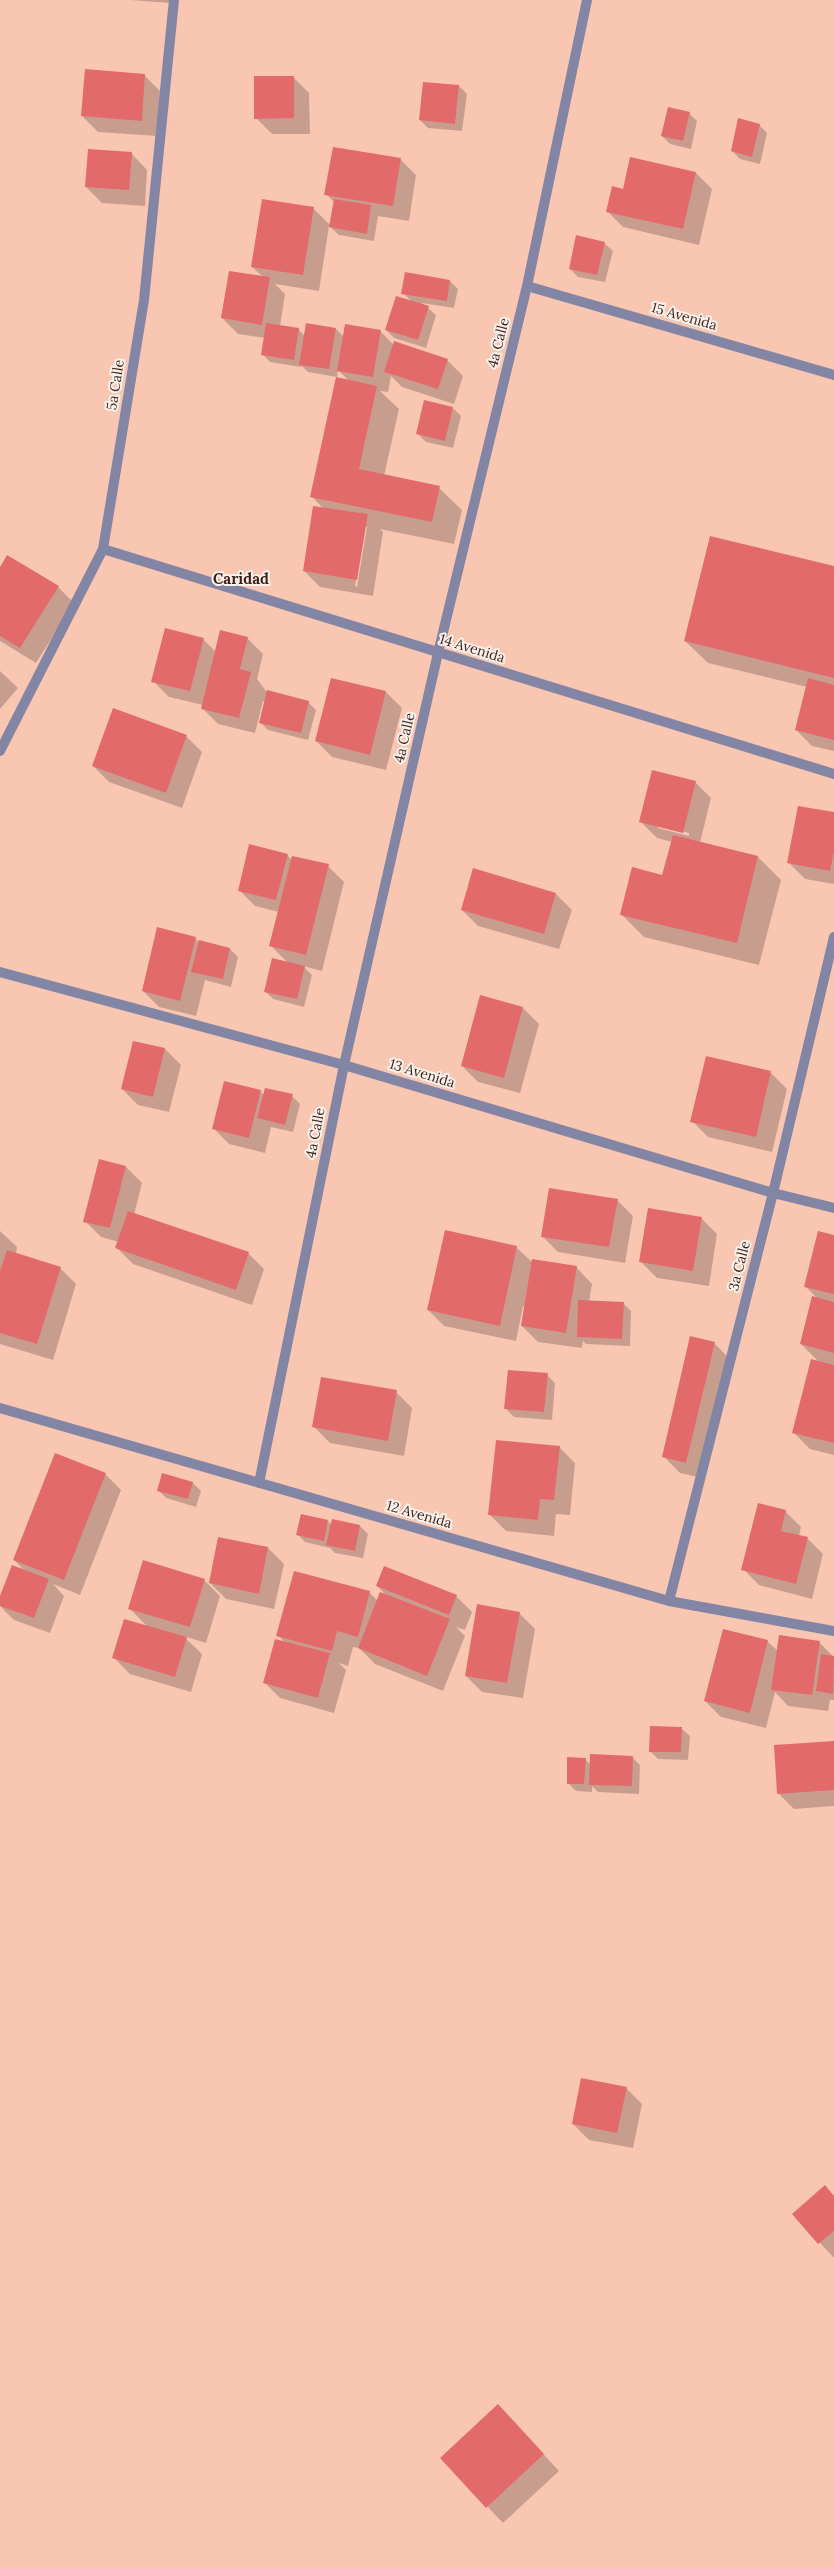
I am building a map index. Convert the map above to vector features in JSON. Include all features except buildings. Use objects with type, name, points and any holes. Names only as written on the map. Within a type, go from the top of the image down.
[{"type":"street","name":"5a Calle","points":[[0,751],[103,549],[144,300],[174,0]]},
{"type":"street","name":"4a Calle","points":[[260,1483],[344,1065],[438,653],[527,286],[587,0]]},
{"type":"street","name":"15 Avenida","points":[[527,286],[834,375]]},
{"type":"street","name":"14 Avenida","points":[[103,549],[834,774]]},
{"type":"street","name":"3a Calle","points":[[669,1601],[773,1193],[834,937]]},
{"type":"street","name":"13 Avenida","points":[[0,972],[344,1065],[773,1193],[834,1208]]},
{"type":"street","name":"12 Avenida","points":[[0,1408],[669,1601],[834,1631]]},
{"type":"district","name":"Caridad","points":[[241,580]]}]
